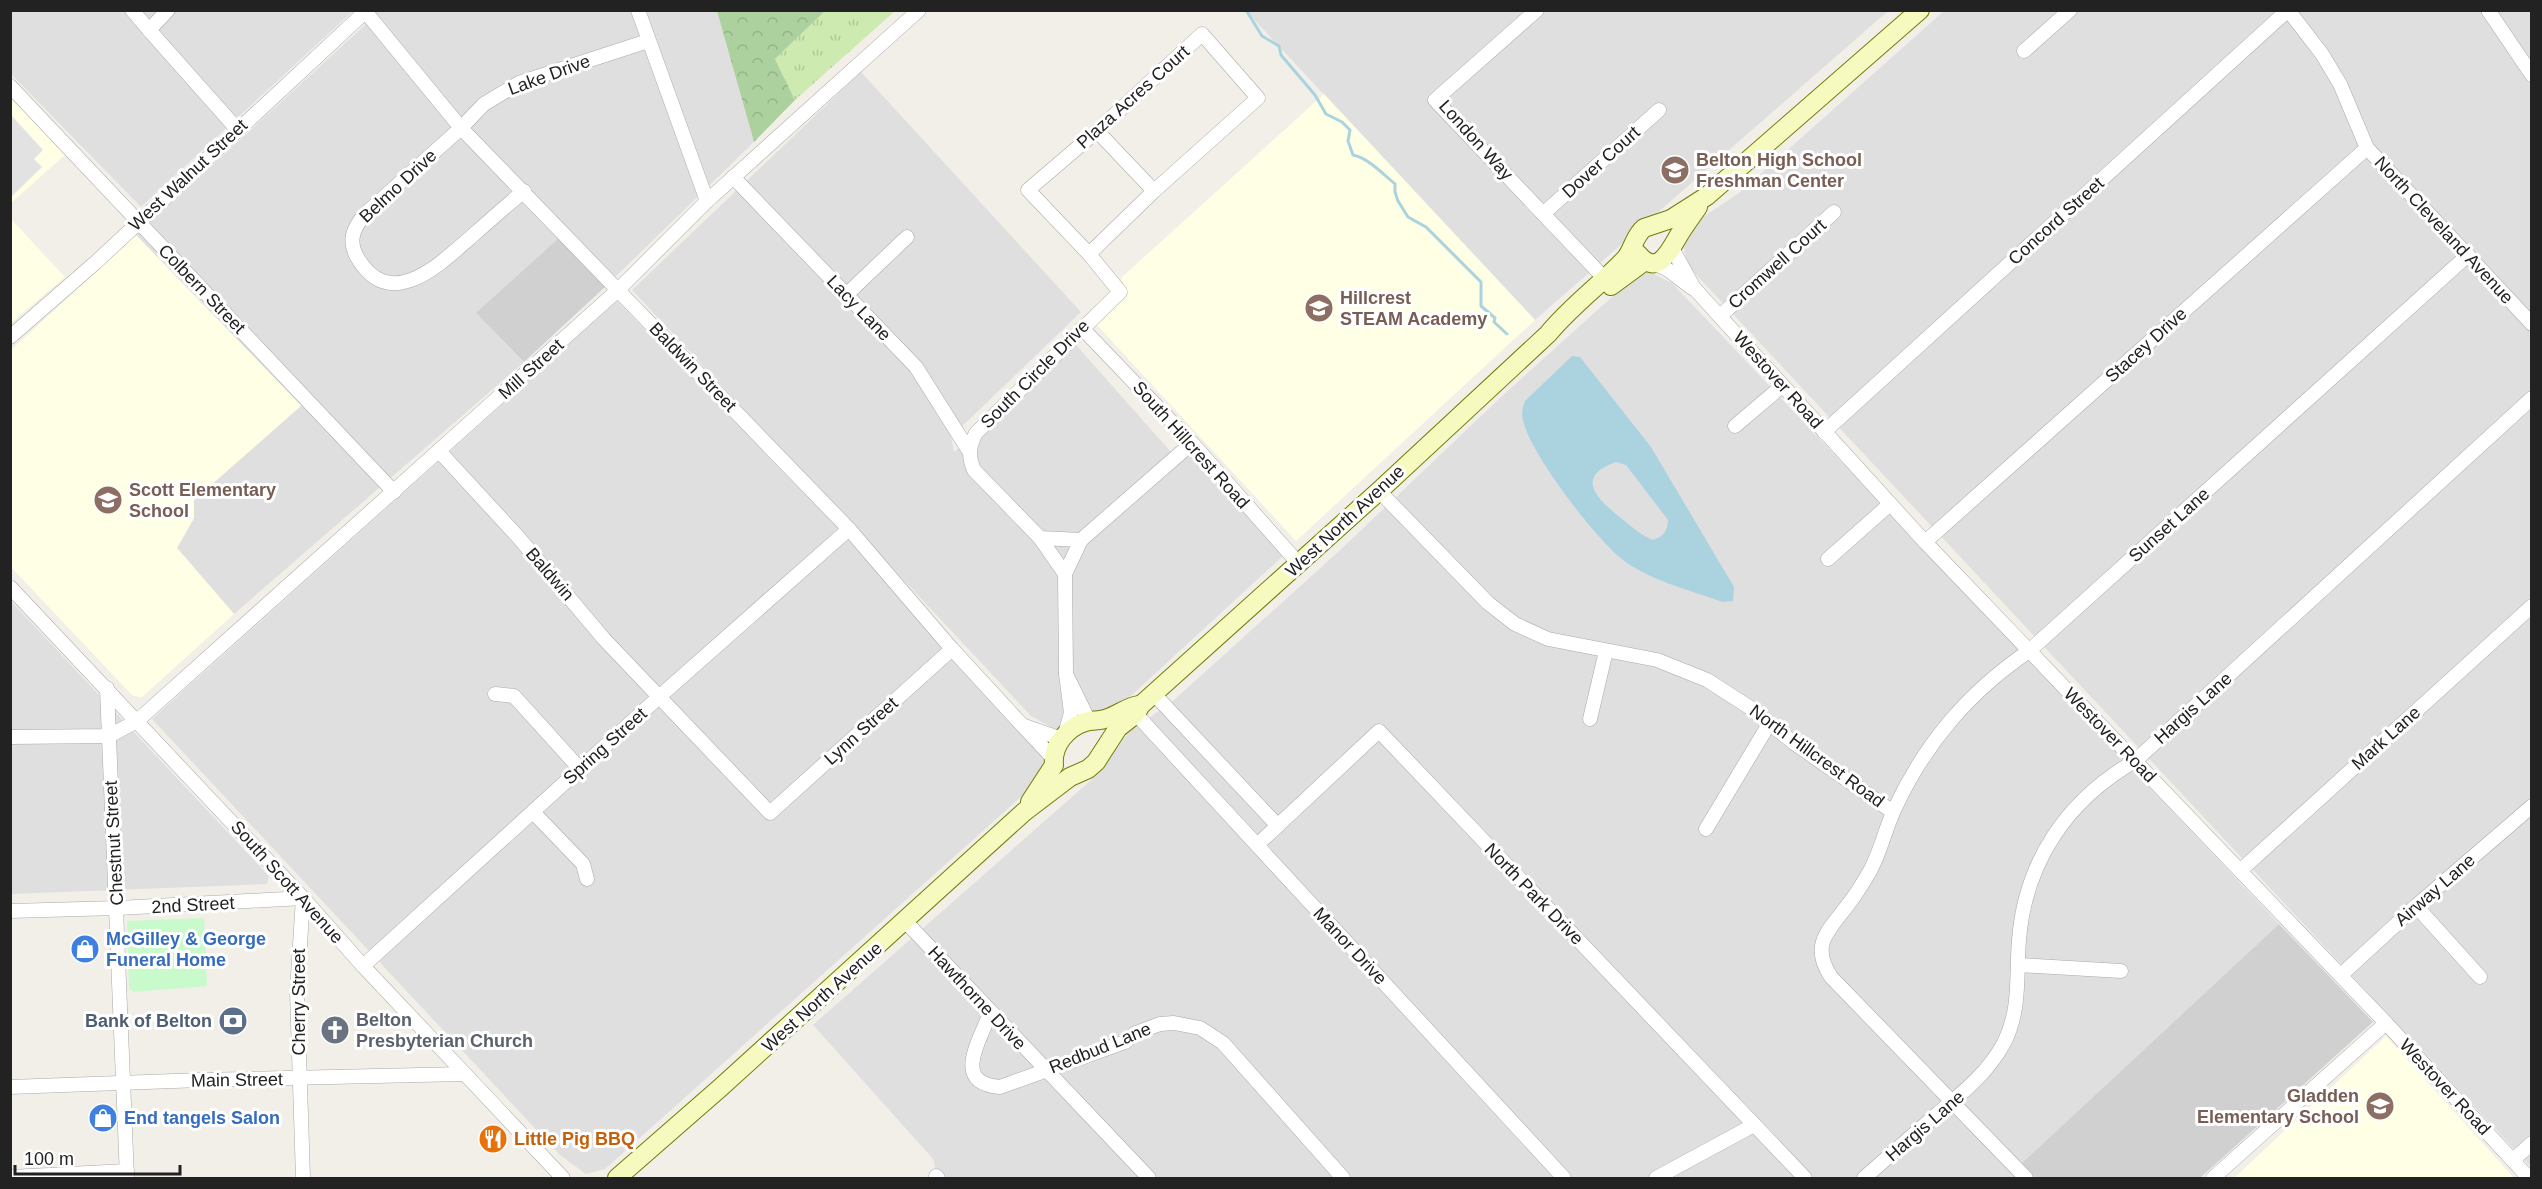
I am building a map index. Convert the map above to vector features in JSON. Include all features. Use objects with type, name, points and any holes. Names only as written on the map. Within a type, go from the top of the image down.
[{"type":"main road","name":"West North Avenue","points":[[617,1179],[1024,812],[1070,777],[1088,769],[1096,762],[1118,728],[1379,491],[1548,334],[1567,311],[1605,279],[1627,256],[1636,237],[1644,228],[1678,215],[1707,196],[1920,10]]},
{"type":"main road","name":"West North Avenue","points":[[1548,334],[1575,317],[1611,285],[1649,262],[1667,257],[1707,196]]},
{"type":"main road","points":[[1655,225],[1667,231],[1672,248]]},
{"type":"main road","points":[[1635,243],[1637,253],[1649,262]]},
{"type":"main road","name":"West North Avenue","points":[[1024,812],[1054,761],[1064,736],[1092,722],[1109,718],[1130,706],[1144,705]]},
{"type":"main road","points":[[1092,722],[1104,728],[1109,740]]},
{"type":"main road","points":[[1054,761],[1063,774],[1070,777]]},
{"type":"street","points":[[132,10],[237,129]]},
{"type":"street","points":[[149,30],[168,10]]},
{"type":"street","points":[[638,10],[707,201]]},
{"type":"street","name":"Mill Street","points":[[109,736],[137,721],[440,451],[618,290],[733,177],[919,10]]},
{"type":"street","name":"London Way","points":[[1537,10],[1435,100],[1605,279]]},
{"type":"street","points":[[2024,51],[2070,10]]},
{"type":"street","name":"North Cleveland Avenue","points":[[2288,10],[2322,54],[2340,84],[2367,148],[2530,318]]},
{"type":"street","name":"Concord Street","points":[[1824,432],[2288,10]]},
{"type":"street","name":"Baldwin Street","points":[[364,11],[461,128],[849,529],[952,649],[1054,761]]},
{"type":"street","name":"West Walnut Street","points":[[10,337],[138,222],[364,11]]},
{"type":"street","points":[[2489,11],[2532,75]]},
{"type":"street","name":"Plaza Acres Court","points":[[1089,254],[1154,191],[1258,98],[1202,34],[1097,131],[1028,190],[1089,254],[1120,292]]},
{"type":"street","name":"Lake Drive","points":[[461,128],[484,104],[519,83],[648,41]]},
{"type":"street","name":"Colbern Street","points":[[10,87],[394,492]]},
{"type":"street","name":"Dover Court","points":[[1544,213],[1659,110]]},
{"type":"street","name":"Belmo Drive","points":[[461,128],[357,223],[351,244],[359,260],[369,272],[378,279],[399,284],[422,276],[437,267],[524,191]]},
{"type":"street","points":[[1097,131],[1154,191]]},
{"type":"street","name":"Stacey Drive","points":[[1925,542],[2367,148]]},
{"type":"street","name":"Lacy Lane","points":[[733,177],[916,367],[969,451]]},
{"type":"street","name":"Cromwell Court","points":[[1720,316],[1834,212]]},
{"type":"street","points":[[846,295],[907,237]]},
{"type":"street","name":"Westover Road","points":[[1672,248],[1694,288]]},
{"type":"street","name":"Sunset Lane","points":[[1893,812],[1910,777],[1944,727],[1981,687],[2029,651],[2468,255]]},
{"type":"street","name":"Westover Road","points":[[1649,262],[1667,269],[1694,288],[1925,542],[2341,975],[2529,1179]]},
{"type":"street","name":"South Circle Drive","points":[[969,451],[975,433],[1120,292]]},
{"type":"street","name":"South Hillcrest Road","points":[[1082,327],[1192,443],[1299,564]]},
{"type":"street","points":[[1735,426],[1782,386]]},
{"type":"street","name":"Hargis Lane","points":[[1864,1179],[1982,1076],[2005,1041],[2017,1001],[2018,943],[2023,908],[2042,853],[2067,816],[2098,784],[2134,761],[2532,398]]},
{"type":"street","points":[[1064,736],[1071,713],[1066,674],[1065,574],[1081,540],[1192,443]]},
{"type":"street","name":"Baldwin","points":[[440,451],[519,538],[604,639],[770,813]]},
{"type":"street","points":[[969,451],[974,470],[1040,538],[1065,574]]},
{"type":"street","name":"North Hillcrest Road","points":[[1379,491],[1488,603],[1515,624],[1548,639],[1657,660],[1707,680],[1749,707],[1769,724],[1893,812],[1886,836],[1861,886],[1828,927],[1824,937],[1822,958],[1831,977],[2026,1179]]},
{"type":"street","points":[[1828,560],[1890,504]]},
{"type":"street","name":"Spring Street","points":[[363,966],[660,696],[849,529]]},
{"type":"street","points":[[1040,538],[1081,540]]},
{"type":"street","name":"South Scott Avenue","points":[[10,587],[107,688],[563,1179]]},
{"type":"street","name":"Mark Lane","points":[[2241,870],[2532,606]]},
{"type":"street","name":"Lynn Street","points":[[770,813],[952,649]]},
{"type":"street","points":[[1590,719],[1606,651]]},
{"type":"street","points":[[1066,674],[1092,722]]},
{"type":"street","name":"Chestnut Street","points":[[107,688],[118,908],[127,1175]]},
{"type":"street","points":[[495,694],[514,696],[580,769]]},
{"type":"street","points":[[1144,705],[1278,826]]},
{"type":"street","name":"Manor Drive","points":[[1144,705],[1257,845],[1564,1179]]},
{"type":"street","points":[[1706,829],[1769,724]]},
{"type":"street","name":"Baldwin Street","points":[[1022,725],[1064,736]]},
{"type":"street","name":"North Park Drive","points":[[1257,845],[1379,731],[1804,1179]]},
{"type":"street","points":[[10,737],[109,736]]},
{"type":"street","name":"Airway Lane","points":[[2341,975],[2416,906],[2532,806]]},
{"type":"street","points":[[533,812],[583,864],[587,879]]},
{"type":"street","name":"2nd Street","points":[[10,911],[303,898]]},
{"type":"street","name":"Cherry Street","points":[[303,898],[297,991],[303,1179]]},
{"type":"street","points":[[2416,906],[2480,977]]},
{"type":"street","name":"Hawthorne Drive","points":[[905,921],[1149,1179]]},
{"type":"street","points":[[2019,965],[2121,971]]},
{"type":"street","name":"Redbud Lane","points":[[990,1013],[970,1066],[975,1080],[985,1086],[1000,1087],[1125,1042],[1136,1033],[1154,1026],[1174,1023],[1200,1028],[1223,1042],[1343,1179]]},
{"type":"street","points":[[2213,1179],[2386,1023]]},
{"type":"street","name":"Main Street","points":[[10,1087],[464,1074]]},
{"type":"street","points":[[1656,1179],[1754,1125]]},
{"type":"street","points":[[2513,1160],[2532,1143]]},
{"type":"street","points":[[10,1177],[127,1175]]},
{"type":"shaded area","points":[[10,11],[353,11],[141,207],[11,74]]},
{"type":"shaded area","points":[[353,11],[717,11],[754,142],[606,286],[476,313],[524,362],[234,614],[177,548],[194,518],[194,500],[301,405],[136,235],[365,25]]},
{"type":"shaded area","points":[[1246,11],[1888,11],[1535,320]]},
{"type":"shaded area","points":[[1944,11],[2531,11],[2531,1167],[1688,266],[1682,241],[1703,217],[1739,193]]},
{"type":"shaded area","points":[[861,72],[1081,312],[951,437],[954,452],[1076,345],[1171,452],[1194,455],[1283,556],[1121,705],[1057,730],[1031,716],[632,290]]},
{"type":"shaded area","name":"Hillcrest STEAM Academy","points":[[1324,94],[1535,320],[1296,541],[1097,325],[1128,295],[1121,278]]},
{"type":"shaded area","points":[[10,95],[66,154],[11,203],[10,203]]},
{"type":"shaded area","points":[[11,115],[43,150],[34,159],[42,167],[11,197]]},
{"type":"shaded area","points":[[11,219],[65,277],[10,323]]},
{"type":"shaded area","points":[[136,235],[301,406],[194,500],[194,518],[177,548],[234,614],[142,697],[133,696],[10,566],[11,350]]},
{"type":"shaded area","points":[[560,237],[606,286],[524,362],[476,313]]},
{"type":"shaded area","points":[[1650,272],[1672,283],[2279,924],[2022,1163],[2036,1178],[936,1178],[934,1160],[813,1025],[1090,781],[1102,769],[1128,733],[1174,700],[1337,553],[1500,398],[1633,278]]},
{"type":"shaded area","points":[[617,301],[835,525],[1045,759],[1033,786],[605,1169],[586,1174],[560,1155],[152,719]]},
{"type":"shaded area","points":[[10,600],[269,876],[267,884],[11,894]]},
{"type":"shaded area","points":[[2279,924],[2373,1022],[2200,1178],[2036,1178],[2022,1163]]},
{"type":"shaded area","name":"Gladden Elementary School","points":[[2386,1036],[2514,1178],[2234,1178]]},
{"type":"green space","points":[[717,11],[825,11],[775,59],[795,100],[754,142]]},
{"type":"green space","points":[[825,11],[895,11],[795,100],[775,59]]},
{"type":"green space","points":[[204,918],[207,986],[134,992],[129,989],[127,921]]},
{"type":"water","points":[[1572,356],[1580,357],[1651,447],[1734,587],[1733,601],[1722,602],[1667,583],[1640,571],[1617,555],[1579,512],[1539,455],[1523,421],[1522,412],[1525,401]],"holes":[[[1616,462],[1626,465],[1668,520],[1664,533],[1653,540],[1644,536],[1613,512],[1598,497],[1594,489],[1595,475],[1603,468]]]},
{"type":"waterway","points":[[1246,10],[1262,36],[1279,46],[1281,55],[1315,95],[1326,114],[1342,122],[1350,130],[1348,141],[1353,155],[1369,163],[1395,184],[1398,201],[1408,217],[1426,227],[1481,282],[1481,306],[1495,318],[1494,322],[1507,334]]},
{"type":"place","name":"Belton High School Freshman Center","points":[[1675,170]]},
{"type":"place","name":"Hillcrest STEAM Academy","points":[[1319,308]]},
{"type":"place","name":"Scott Elementary School","points":[[108,500]]},
{"type":"place","name":"McGilley & George Funeral Home","points":[[85,949]]},
{"type":"place","name":"Bank of Belton","points":[[233,1021]]},
{"type":"place","name":"Belton Presbyterian Church","points":[[335,1030]]},
{"type":"place","name":"Gladden Elementary School","points":[[2380,1106]]},
{"type":"place","name":"End tangels Salon","points":[[103,1118]]},
{"type":"place","name":"Little Pig BBQ","points":[[493,1139]]}]
